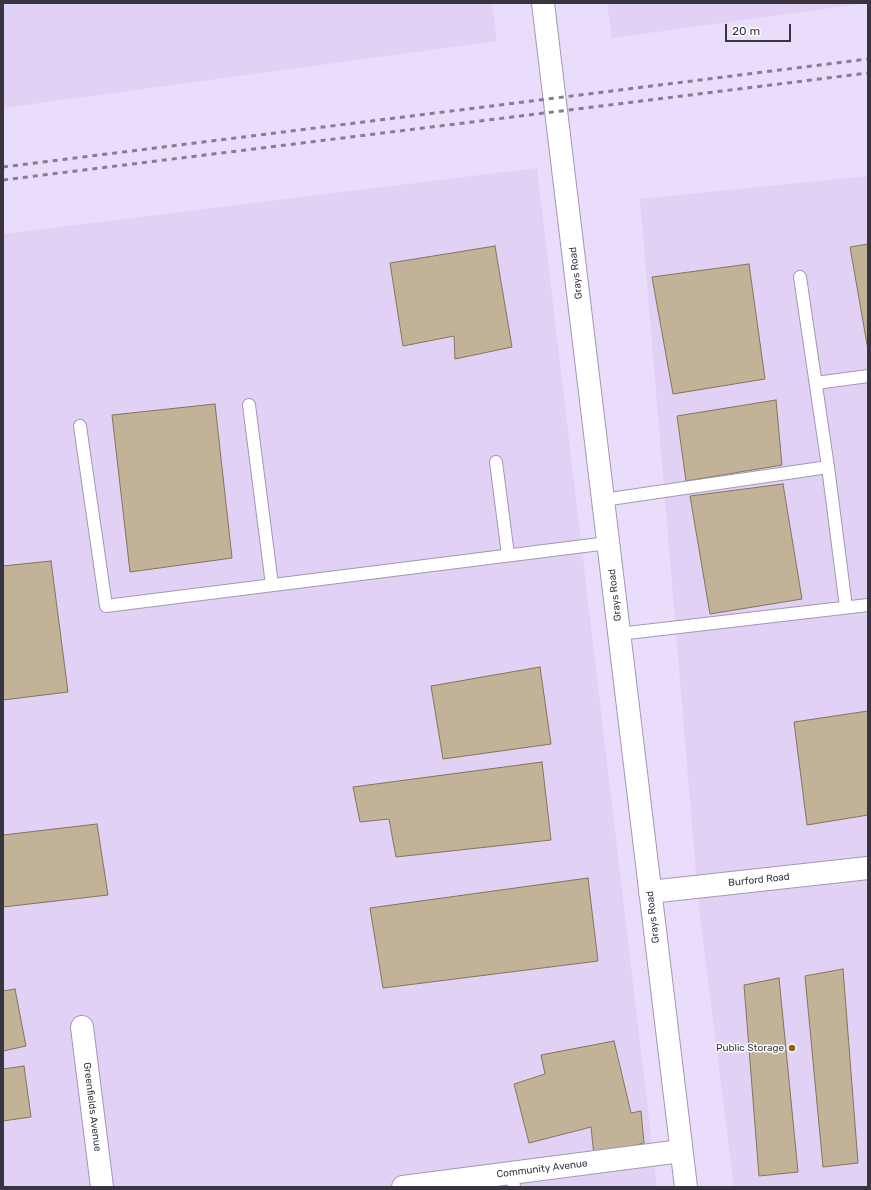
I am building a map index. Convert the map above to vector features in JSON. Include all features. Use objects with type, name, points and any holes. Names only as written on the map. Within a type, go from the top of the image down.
[{"type":"street","name":"Grays Road","points":[[543,3],[686,1187]]},
{"type":"street","name":"Burford Road","points":[[650,892],[868,868]]},
{"type":"street","name":"Greenfields Avenue","points":[[82,1027],[102,1187]]},
{"type":"street","name":"Community Avenue","points":[[403,1187],[513,1180],[681,1151]]},
{"type":"lane","points":[[800,277],[828,467],[846,607]]},
{"type":"lane","points":[[816,383],[868,376]]},
{"type":"lane","points":[[249,405],[272,585]]},
{"type":"lane","points":[[80,426],[106,606],[608,543]]},
{"type":"lane","points":[[496,462],[508,555]]},
{"type":"lane","points":[[603,500],[828,467]]},
{"type":"lane","points":[[619,634],[868,605]]},
{"type":"shaded area","points":[[3,3],[492,3],[497,41],[3,108]]},
{"type":"shaded area","points":[[607,3],[868,3],[612,38]]},
{"type":"shaded area","points":[[537,168],[657,1187],[3,1187],[3,234]]},
{"type":"shaded area","points":[[868,176],[868,1187],[734,1187],[699,909],[640,199]]},
{"type":"building","points":[[868,244],[868,350],[850,247]]},
{"type":"building","points":[[495,246],[512,347],[455,359],[454,336],[403,346],[390,263]]},
{"type":"building","points":[[749,264],[765,379],[673,394],[652,277]]},
{"type":"building","points":[[776,400],[782,465],[686,481],[677,416]]},
{"type":"building","points":[[215,404],[232,558],[130,572],[112,415]]},
{"type":"building","points":[[783,484],[802,599],[710,614],[690,496]]},
{"type":"building","points":[[51,561],[68,692],[3,700],[3,566]]},
{"type":"building","points":[[540,667],[551,744],[443,759],[431,686]]},
{"type":"building","points":[[868,711],[868,815],[807,825],[794,722]]},
{"type":"building","points":[[542,762],[551,840],[396,857],[389,819],[360,822],[353,787]]},
{"type":"building","points":[[97,824],[108,895],[3,907],[3,835]]},
{"type":"building","points":[[588,878],[598,961],[383,988],[370,908]]},
{"type":"building","points":[[843,969],[858,1163],[823,1167],[805,976]]},
{"type":"building","points":[[779,978],[798,1172],[759,1176],[744,985]]},
{"type":"building","points":[[15,989],[26,1046],[3,1051],[3,991]]},
{"type":"building","points":[[614,1041],[631,1113],[641,1111],[644,1143],[594,1156],[591,1127],[529,1143],[514,1084],[545,1074],[541,1055]]},
{"type":"building","points":[[24,1066],[31,1117],[3,1121],[3,1069]]},
{"type":"railway","points":[[3,167],[868,59]]},
{"type":"railway","points":[[3,180],[868,73]]},
{"type":"place","name":"Public Storage","points":[[792,1048]]}]
